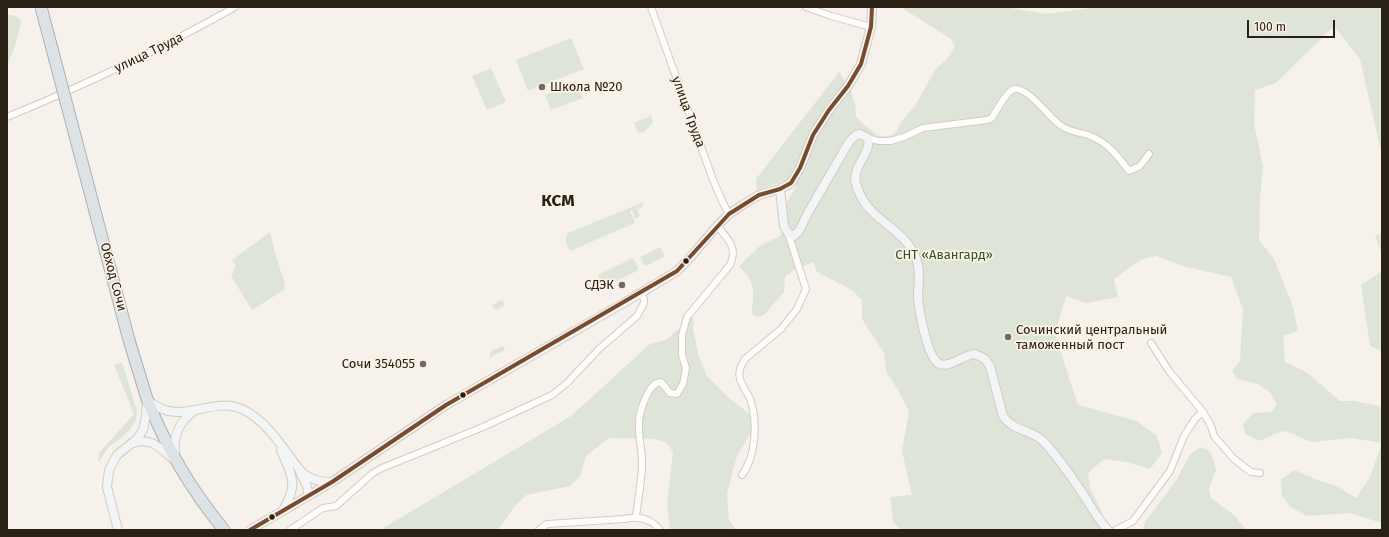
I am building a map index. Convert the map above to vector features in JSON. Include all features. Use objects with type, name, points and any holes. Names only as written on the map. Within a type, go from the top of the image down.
[{"type":"highway","name":"Обход Сочи","points":[[41,7],[127,332],[147,399],[175,461],[191,487],[224,530]]},
{"type":"main road","points":[[250,530],[332,482],[446,405],[641,293],[676,271],[730,214],[759,195],[780,189],[792,183],[796,177],[813,135],[829,110],[848,86],[861,64],[871,27],[872,9]]},
{"type":"main road","points":[[780,189],[784,226],[788,233],[794,236],[799,231],[808,211],[853,138],[860,134],[868,138],[868,144],[856,170],[856,184],[862,199],[870,210],[879,219],[899,233],[910,247],[917,261],[919,272],[918,298],[920,311],[933,358],[938,363],[948,365],[971,354],[980,355],[988,362],[993,372],[1003,416],[1010,424],[1043,440],[1065,468],[1100,521],[1108,530]]},
{"type":"main road","points":[[147,399],[167,410],[184,412],[220,405],[242,409],[253,415],[264,424],[277,440],[309,495]]},
{"type":"main road","points":[[118,529],[112,513],[107,487],[109,470],[117,455],[137,439],[143,430],[147,399]]},
{"type":"main road","points":[[175,461],[174,444],[178,430],[187,417],[195,410]]},
{"type":"main road","points":[[131,444],[142,440],[156,444],[175,461]]},
{"type":"main road","points":[[295,471],[320,482],[332,482]]},
{"type":"main road","points":[[281,512],[292,493],[295,471]]},
{"type":"street","name":"улица Труда","points":[[7,117],[61,95],[193,31],[234,7]]},
{"type":"street","name":"улица Труда","points":[[652,7],[713,180],[723,203],[730,214]]},
{"type":"street","points":[[806,7],[830,16],[871,27]]},
{"type":"street","points":[[868,138],[878,141],[894,140],[923,128],[987,120],[992,118],[1010,91],[1017,89],[1024,91],[1060,125],[1071,132],[1090,136],[1106,145],[1114,152],[1129,171],[1140,166],[1149,154]]},
{"type":"street","points":[[636,517],[642,467],[638,424],[647,395],[657,382],[661,382],[670,393],[677,394],[683,384],[686,368],[682,355],[682,335],[686,317],[730,265],[733,259],[733,252],[730,242],[717,226]]},
{"type":"street","points":[[742,475],[751,459],[754,445],[754,420],[750,399],[739,378],[741,365],[745,359],[781,329],[796,309],[806,289],[788,233]]},
{"type":"street","points":[[290,530],[323,508],[336,506],[373,473],[382,468],[483,427],[552,395],[567,383],[599,349],[636,316],[644,303],[641,293]]},
{"type":"street","points":[[1151,343],[1170,371],[1203,412],[1211,426],[1214,436],[1234,458],[1251,472],[1260,473]]},
{"type":"street","points":[[1116,530],[1133,521],[1170,471],[1184,436],[1195,419],[1203,412]]},
{"type":"street","points":[[539,530],[547,524],[636,517],[649,520],[660,530]]},
{"type":"green space","name":"СНТ «Авангард»","points":[[901,7],[1005,7],[1046,14],[1099,7],[1382,7],[1382,156],[1360,59],[1334,26],[1276,83],[1255,90],[1254,124],[1263,166],[1260,198],[1259,240],[1274,259],[1293,307],[1298,331],[1283,336],[1285,362],[1306,372],[1340,401],[1354,401],[1379,406],[1382,408],[1382,443],[1352,438],[1311,442],[1286,431],[1277,433],[1260,441],[1245,434],[1243,424],[1253,413],[1271,412],[1277,405],[1271,393],[1258,384],[1237,379],[1232,371],[1240,361],[1243,309],[1231,277],[1183,266],[1156,256],[1140,260],[1114,279],[1118,297],[1086,303],[1066,296],[1055,334],[1078,405],[1137,421],[1157,436],[1162,453],[1150,469],[1126,462],[1104,459],[1088,473],[1090,488],[1102,513],[1103,530],[902,530],[893,522],[890,497],[912,495],[902,451],[909,411],[886,371],[884,353],[862,319],[862,300],[852,290],[817,272],[813,262],[797,268],[785,277],[784,292],[764,315],[757,317],[752,314],[752,284],[747,275],[739,266],[761,245],[780,236],[786,223],[786,204],[796,187],[789,180],[757,190],[756,179],[839,72],[851,91],[856,116],[862,123],[882,137],[891,135],[897,131],[900,123],[915,106],[935,70],[948,58],[955,46],[951,39]]},
{"type":"green space","points":[[7,15],[13,15],[20,19],[21,23],[14,49],[8,63]]},
{"type":"green space","points":[[571,38],[584,69],[528,91],[516,60]]},
{"type":"green space","points":[[491,68],[506,102],[487,110],[472,76]]},
{"type":"green space","points":[[577,83],[583,98],[551,110],[545,95]]},
{"type":"green space","points":[[650,114],[653,122],[642,134],[642,132],[638,133],[634,123],[648,117]]},
{"type":"green space","points":[[644,202],[642,207],[639,209],[638,206],[630,211],[635,223],[570,251],[565,240],[568,233]]},
{"type":"green space","points":[[637,208],[640,216],[635,219],[632,210]]},
{"type":"green space","points":[[270,232],[285,285],[284,290],[252,310],[231,276],[236,266],[232,260]]},
{"type":"green space","points":[[1382,233],[1382,254],[1375,236]]},
{"type":"green space","points":[[660,247],[665,256],[645,266],[640,257]]},
{"type":"green space","points":[[633,258],[639,270],[604,287],[598,275]]},
{"type":"green space","points":[[1382,271],[1382,351],[1370,346],[1361,285]]},
{"type":"green space","points":[[502,300],[505,305],[495,310],[492,305]]},
{"type":"green space","points":[[692,317],[694,321],[693,328],[698,354],[707,376],[729,398],[751,415],[752,431],[737,456],[727,493],[729,520],[736,530],[671,530],[667,506],[673,452],[666,442],[653,439],[609,438],[586,456],[580,476],[570,486],[526,495],[514,507],[498,530],[380,530],[571,416],[650,344],[666,340]]},
{"type":"green space","points":[[503,346],[505,350],[489,358],[491,351]]},
{"type":"green space","points":[[122,362],[137,411],[136,421],[128,432],[109,447],[98,463],[99,453],[134,414],[114,365]]},
{"type":"green space","points":[[1382,443],[1382,523],[1349,513],[1307,516],[1291,507],[1282,496],[1281,479],[1295,470],[1336,486],[1356,498],[1369,479]]},
{"type":"green space","points":[[1201,447],[1211,452],[1216,470],[1209,488],[1211,498],[1234,515],[1246,530],[1143,530],[1145,522],[1177,479],[1190,454]]},
{"type":"transit line","points":[[250,530],[332,482],[446,405],[677,271],[729,214],[759,195],[780,189],[791,183],[800,168],[813,135],[829,110],[848,86],[861,64],[871,27],[872,7]]},
{"type":"place","name":"Школа №20","points":[[542,87]]},
{"type":"place","name":"СДЭК","points":[[622,285]]},
{"type":"place","name":"Сочинский центральный таможенный пост","points":[[1008,337]]},
{"type":"place","name":"Сочи 354055","points":[[423,364]]},
{"type":"district","name":"КСМ","points":[[558,201]]}]
